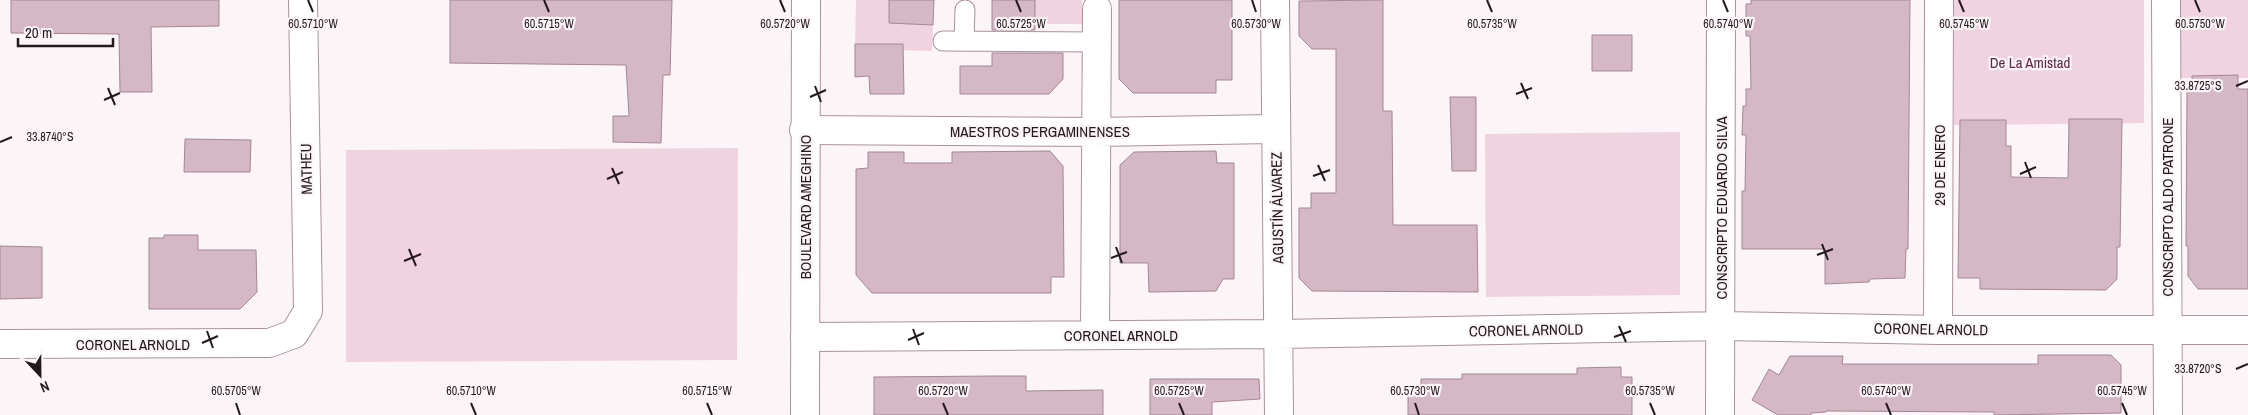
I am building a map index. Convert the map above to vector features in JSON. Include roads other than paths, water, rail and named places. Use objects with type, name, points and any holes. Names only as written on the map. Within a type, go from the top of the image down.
[{"type":"street","name":"MATHEU","points":[[294,334],[308,311],[303,0]]},
{"type":"street","name":"BOULEVARD AMEGHINO","points":[[805,415],[804,130],[806,0]]},
{"type":"street","name":"AGUSTÍN ÁLVAREZ","points":[[1275,0],[1275,129],[1280,334],[1279,415]]},
{"type":"street","name":"CONSCRIPTO EDUARDO SILVA","points":[[1720,415],[1721,0]]},
{"type":"street","name":"29 DE ENERO","points":[[1938,330],[1939,0]]},
{"type":"street","name":"CONSCRIPTO ALDO PATRONE","points":[[2166,0],[2168,415]]},
{"type":"street","points":[[1095,335],[1097,9]]},
{"type":"street","name":"MAESTROS PERGAMINENSES","points":[[804,130],[1096,132],[1275,129]]},
{"type":"street","name":"CORONEL ARNOLD","points":[[805,336],[1280,334],[1721,326],[1938,330],[2248,330]]},
{"type":"street","name":"CORONEL ARNOLD","points":[[0,344],[269,343],[294,334]]},
{"type":"lane","points":[[964,41],[965,10]]},
{"type":"lane","points":[[943,41],[1097,42]]},
{"type":"park label","name":"De La Amistad","points":[[2030,62]]}]
